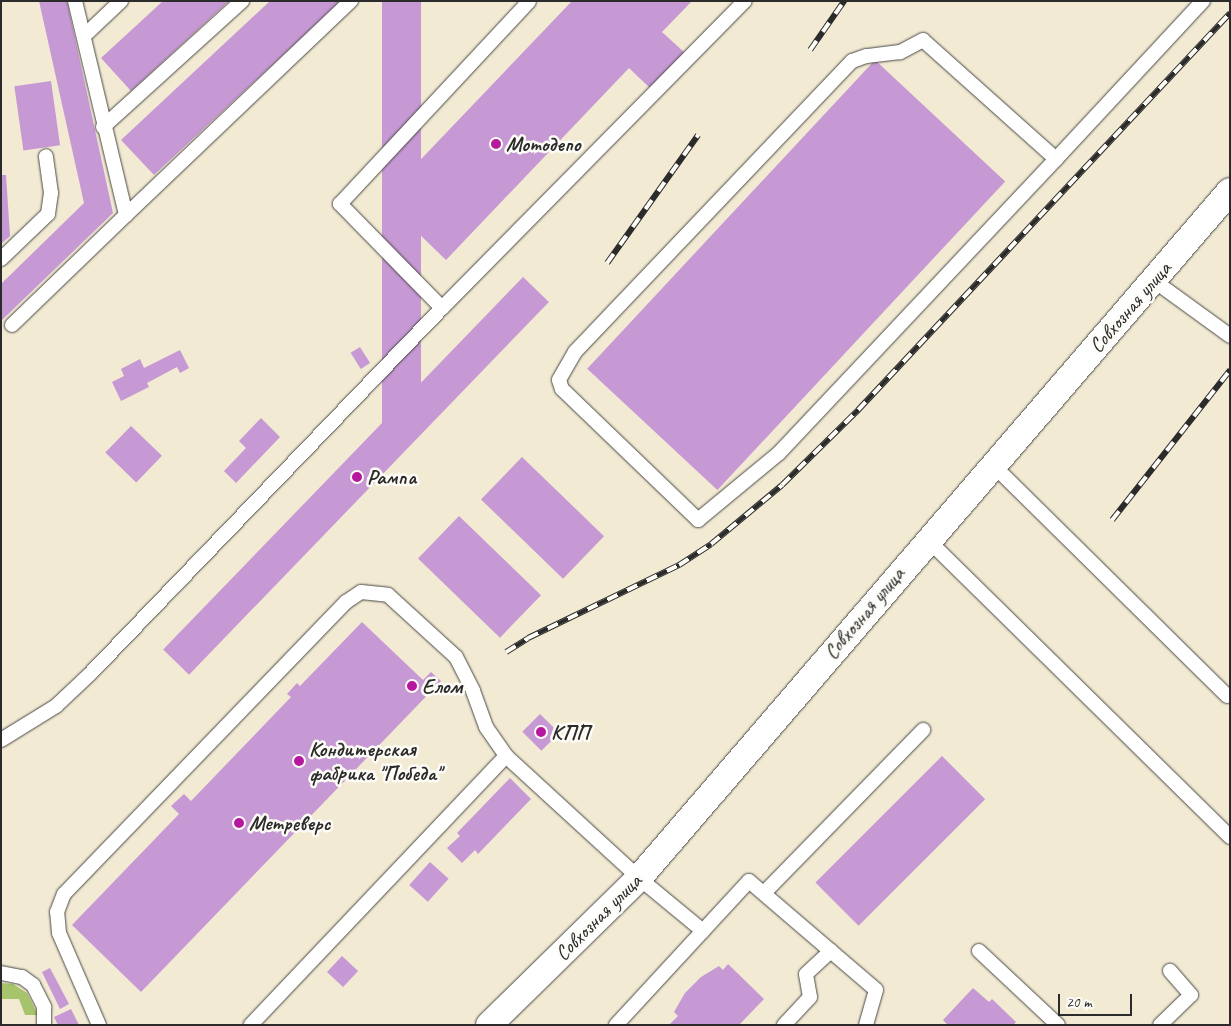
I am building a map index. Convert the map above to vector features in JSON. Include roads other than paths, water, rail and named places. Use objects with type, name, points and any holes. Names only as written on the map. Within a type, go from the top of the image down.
[{"type":"street","name":"Совхозная улица","points":[[489,1025],[639,878],[927,539],[1230,192]]},
{"type":"lane","points":[[75,1],[103,127],[126,215]]},
{"type":"lane","points":[[84,36],[122,1]]},
{"type":"lane","points":[[103,127],[242,1]]},
{"type":"lane","points":[[12,325],[351,1]]},
{"type":"lane","points":[[442,308],[340,204],[529,1]]},
{"type":"lane","points":[[1,740],[56,706],[90,674],[442,308],[745,1]]},
{"type":"lane","points":[[1056,159],[923,40],[900,52],[866,56],[852,61],[575,352],[559,380],[562,389],[698,520],[779,452],[1056,159],[1203,1]]},
{"type":"lane","points":[[1,259],[48,214],[51,193],[46,156]]},
{"type":"lane","points":[[1153,280],[1230,336]]},
{"type":"lane","points":[[993,465],[1227,696]]},
{"type":"lane","points":[[927,539],[1230,837]]},
{"type":"lane","points":[[99,1025],[59,933],[57,912],[64,894],[361,592],[375,591],[388,595],[456,657],[473,691],[486,727],[506,756],[639,878],[703,931]]},
{"type":"lane","points":[[764,894],[923,730]]},
{"type":"lane","points":[[251,1025],[506,756]]},
{"type":"lane","points":[[616,1025],[749,881],[876,990],[866,1025]]},
{"type":"lane","points":[[784,1025],[810,997],[806,974],[832,951]]},
{"type":"lane","points":[[979,951],[1058,1025]]},
{"type":"lane","points":[[1160,1025],[1191,995],[1170,971]]},
{"type":"lane","points":[[1,974],[22,978],[33,985],[44,1008],[44,1025]]},
{"type":"railway","points":[[810,50],[844,1]]},
{"type":"railway","points":[[506,652],[528,638],[679,565],[711,544],[782,485],[858,410],[1230,13]]},
{"type":"railway","points":[[607,263],[698,135]]},
{"type":"railway","points":[[1112,520],[1230,370]]},
{"type":"place","name":"Мотодепо","points":[[496,144]]},
{"type":"place","name":"Рампа","points":[[357,477]]},
{"type":"place","name":"Елом","points":[[412,686]]},
{"type":"place","name":"КПП","points":[[541,732]]},
{"type":"place","name":"Кондитерская фабрика \"Победа\"","points":[[299,761]]},
{"type":"place","name":"Метреверс","points":[[239,823]]}]
